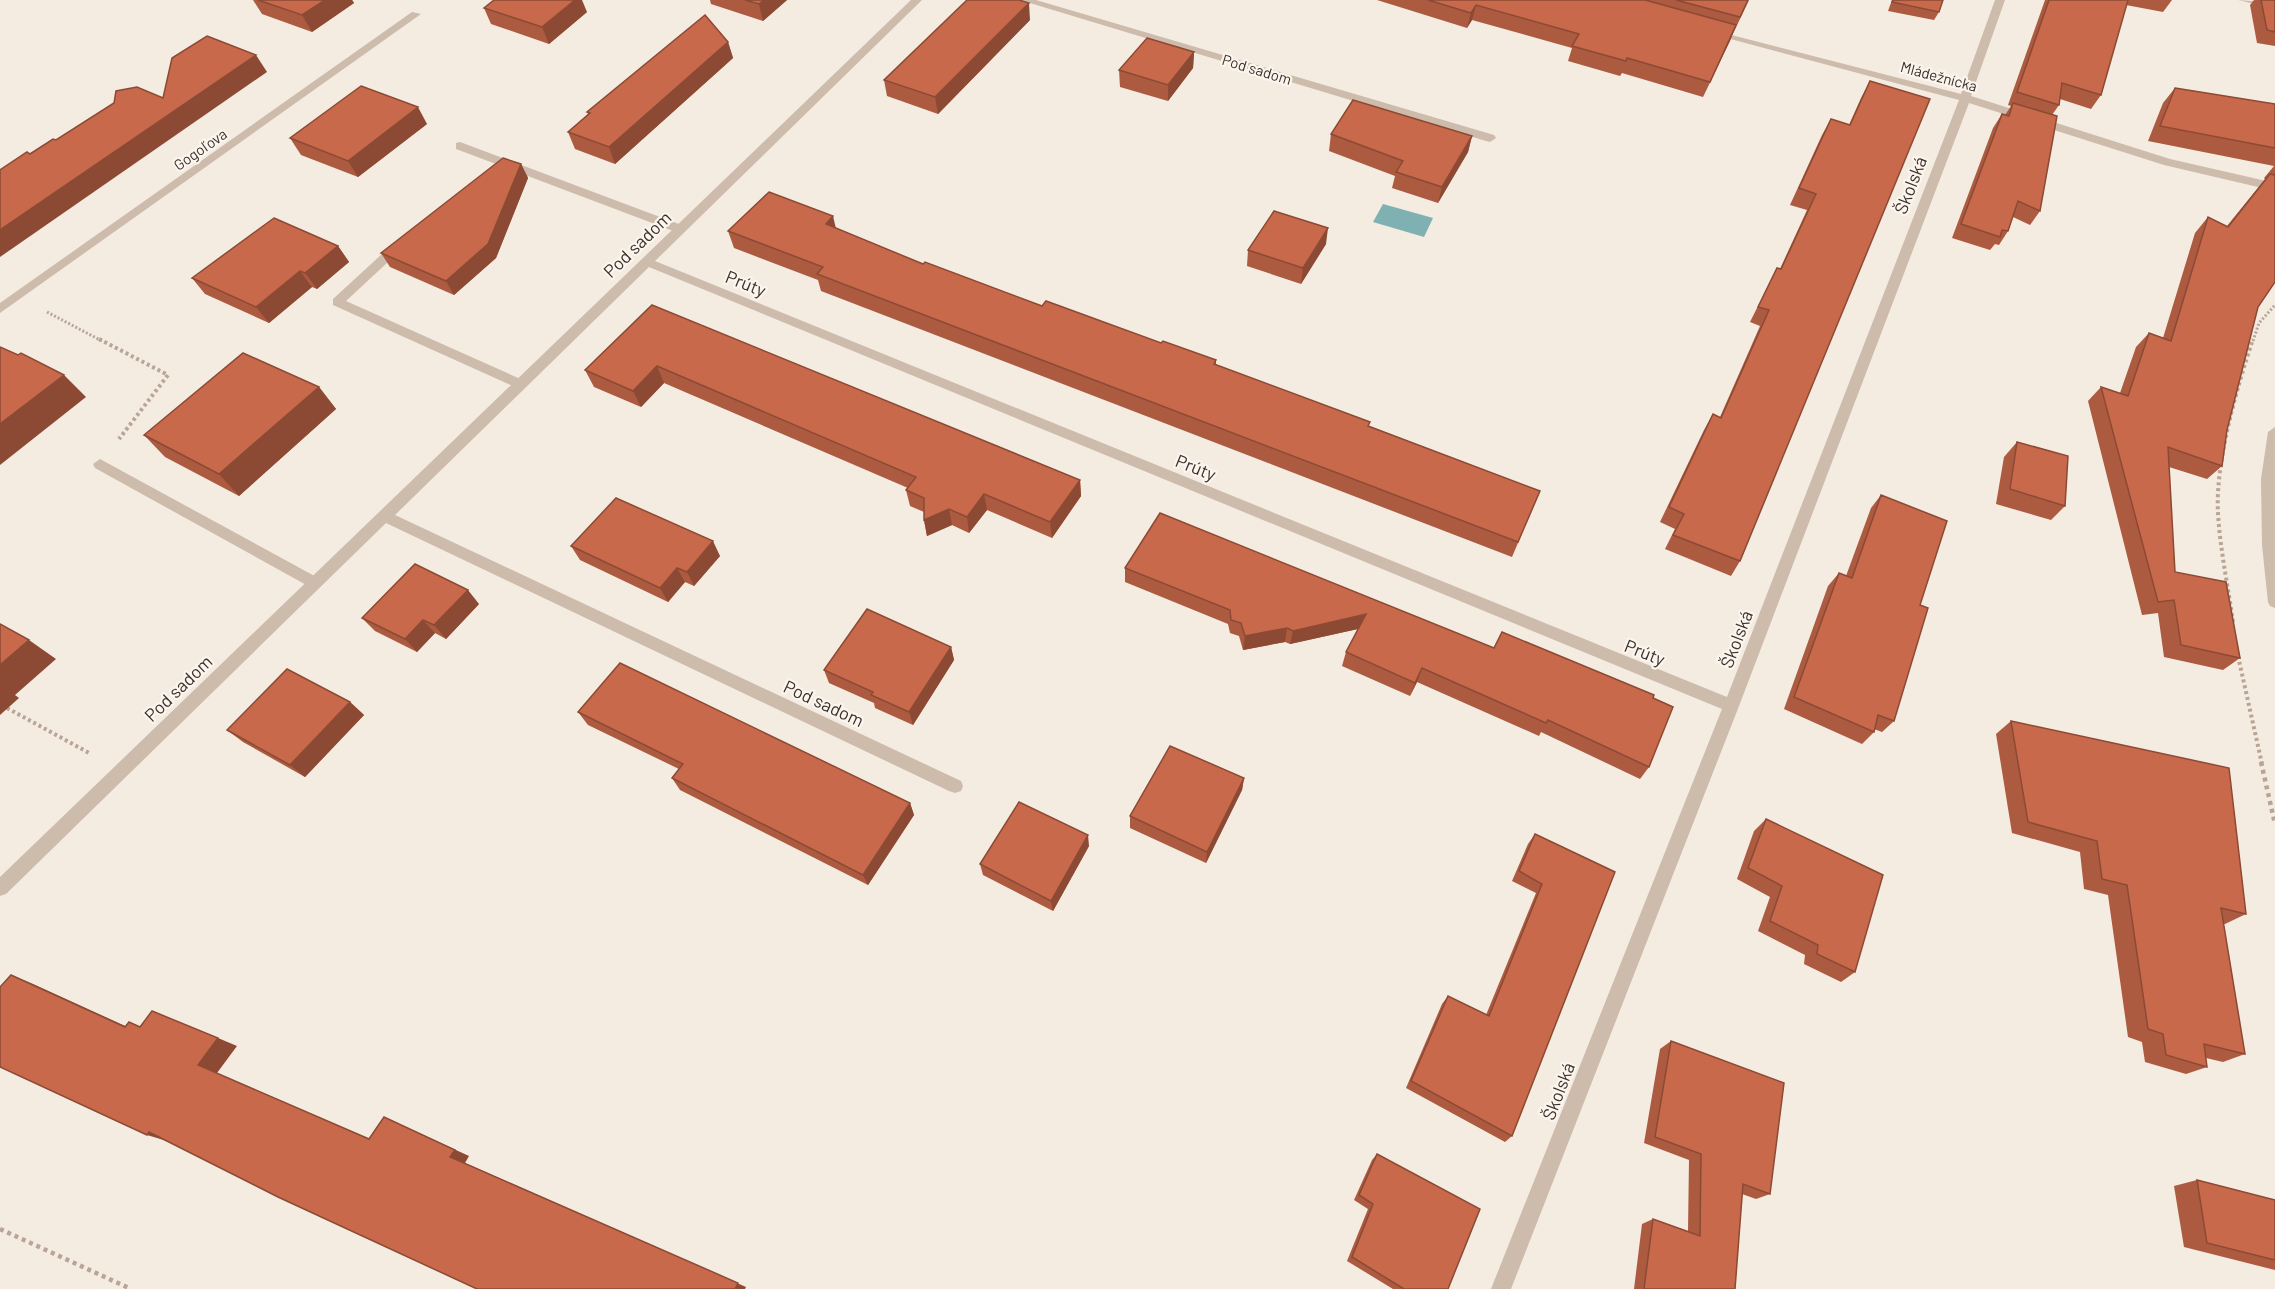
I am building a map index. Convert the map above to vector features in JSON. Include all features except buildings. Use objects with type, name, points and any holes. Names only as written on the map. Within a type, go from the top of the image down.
[{"type":"street","name":"Pod sadom","points":[[0,888],[917,0]]},
{"type":"street","name":"Pod sadom","points":[[1025,0],[1490,138]]},
{"type":"street","name":"Školská","points":[[1501,1289],[1731,706],[1965,98],[2000,0]]},
{"type":"street","points":[[2243,0],[2275,6]]},
{"type":"street","name":"Gogoľova","points":[[0,309],[416,14]]},
{"type":"street","name":"Mládežnícka","points":[[1695,27],[1965,98],[2168,162],[2275,187]]},
{"type":"street","points":[[460,146],[494,165],[680,229]]},
{"type":"street","points":[[407,237],[337,302],[520,384]]},
{"type":"street","name":"Prúty","points":[[647,262],[1731,706]]},
{"type":"street","points":[[2275,432],[2268,479],[2269,545],[2275,602]]},
{"type":"street","points":[[100,464],[315,583]]},
{"type":"street","name":"Pod sadom","points":[[384,516],[955,786]]},
{"type":"path","points":[[16,297],[168,375],[100,464]]},
{"type":"path","points":[[8,708],[121,771]]},
{"type":"path","points":[[0,1229],[131,1289]]},
{"type":"water","points":[[1383,204],[1433,218],[1424,237],[1373,222]]}]
